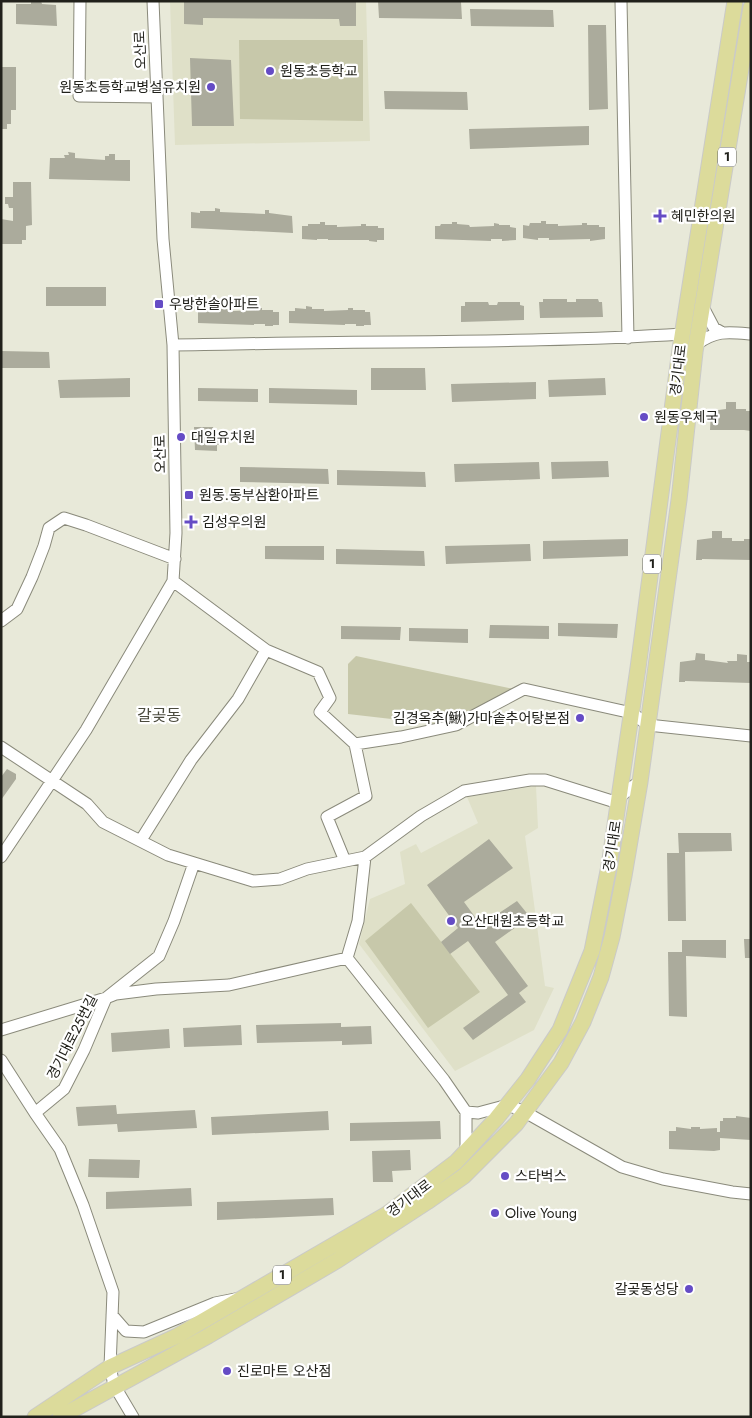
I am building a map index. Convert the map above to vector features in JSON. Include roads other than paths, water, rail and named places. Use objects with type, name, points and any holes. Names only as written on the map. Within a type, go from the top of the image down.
[{"type":"main road","name":"경기대로","points":[[35,1417],[112,1376],[387,1214],[456,1162],[466,1152],[508,1105],[528,1079],[560,1030],[592,951],[609,866],[632,713],[683,334],[735,1]]},
{"type":"main road","name":"경기대로","points":[[60,1417],[112,1376],[208,1336],[338,1260],[464,1176],[516,1124],[561,1063],[583,1022],[601,976],[612,937],[640,782],[679,500],[697,344],[751,7]]},
{"type":"street","points":[[80,1],[79,96],[157,97]]},
{"type":"street","name":"오산로","points":[[1,858],[86,730],[174,580],[176,533],[173,345],[163,239],[153,1]]},
{"type":"street","points":[[621,1],[628,338]]},
{"type":"street","points":[[703,307],[714,328],[721,332]]},
{"type":"street","points":[[697,344],[721,332],[751,334]]},
{"type":"street","points":[[173,345],[628,338],[683,334]]},
{"type":"street","points":[[1,621],[17,609],[35,569],[49,528],[64,518],[175,559]]},
{"type":"street","points":[[174,580],[266,650],[318,672],[330,698],[320,712],[356,744],[366,796],[326,818],[345,861]]},
{"type":"street","points":[[140,840],[191,760],[238,699],[266,650]]},
{"type":"street","points":[[356,744],[401,737],[456,725],[524,689],[632,713],[648,725],[751,736]]},
{"type":"street","points":[[1,747],[87,804],[103,822],[168,855],[253,881],[280,879],[307,869],[365,857],[420,816],[464,792],[530,780],[545,780],[612,801],[620,798],[640,782]]},
{"type":"street","points":[[365,857],[358,921],[346,958],[444,1080],[466,1112],[466,1152]]},
{"type":"street","points":[[1,1030],[106,998],[159,956],[174,921],[194,862]]},
{"type":"street","name":"경기대로25번길","points":[[35,1113],[64,1088],[84,1050],[106,998],[116,994],[156,989],[229,985],[346,958]]},
{"type":"street","points":[[1,1060],[60,1149],[83,1205],[113,1292],[112,1376],[133,1417]]},
{"type":"street","points":[[466,1112],[478,1114],[508,1105],[525,1112],[622,1167],[663,1179],[751,1194]]},
{"type":"street","points":[[112,1316],[126,1331],[144,1332],[214,1303],[246,1296]]},
{"type":"place","name":"원동초등학교","points":[[270,71]]},
{"type":"place","name":"원동초등학교병설유치원","points":[[211,87]]},
{"type":"place","name":"혜민한의원","points":[[660,216]]},
{"type":"place","name":"우방한솔아파트","points":[[159,304]]},
{"type":"place","name":"원동우체국","points":[[644,417]]},
{"type":"place","name":"대일유치원","points":[[181,437]]},
{"type":"place","name":"원동.동부삼환아파트","points":[[189,495]]},
{"type":"place","name":"김성우의원","points":[[191,522]]},
{"type":"place","name":"김경옥추(鰍)가마솥추어탕본점","points":[[580,718]]},
{"type":"place","name":"오산대원초등학교","points":[[451,921]]},
{"type":"place","name":"스타벅스","points":[[505,1176]]},
{"type":"place","name":"Olive Young","points":[[495,1213]]},
{"type":"place","name":"갈곶동성당","points":[[689,1289]]},
{"type":"place","name":"진로마트 오산점","points":[[227,1371]]},
{"type":"district","name":"갈곶동","points":[[159,715]]}]
